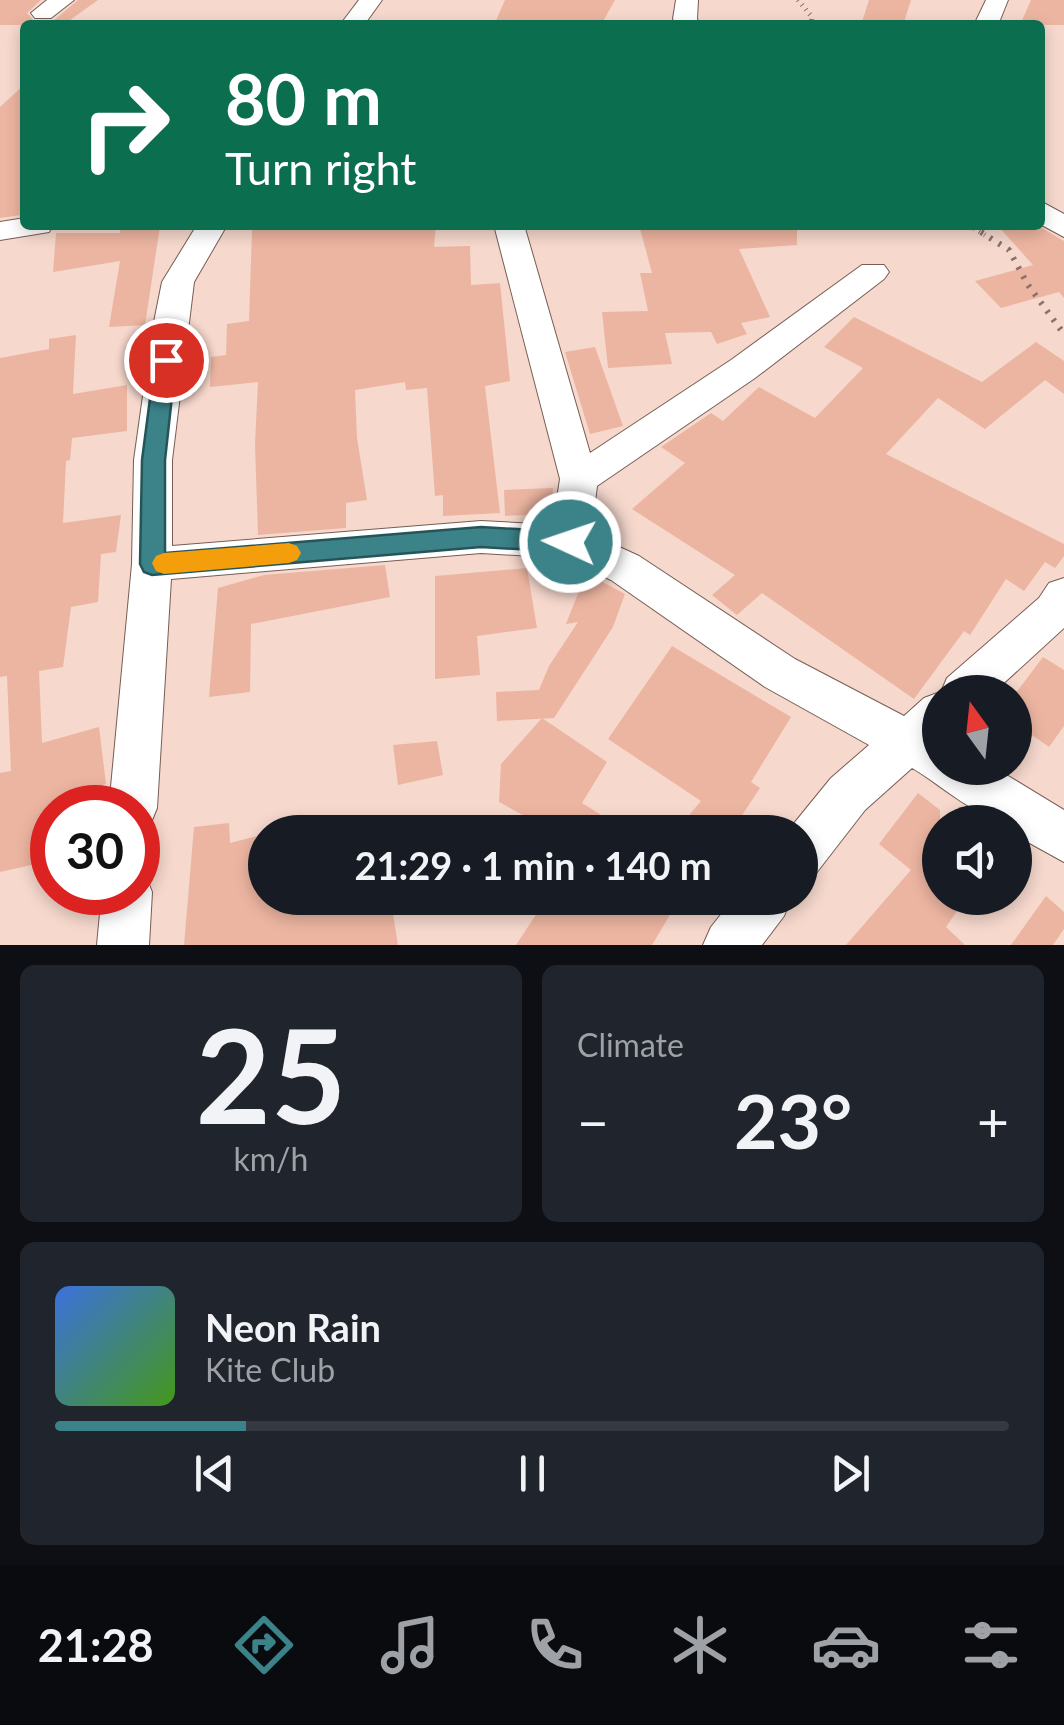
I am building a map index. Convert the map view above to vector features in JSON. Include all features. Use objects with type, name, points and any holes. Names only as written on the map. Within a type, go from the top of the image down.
[{"type":"street","points":[[356,20],[371,0]]},
{"type":"street","points":[[135,785],[152,564],[153,460],[170,332],[178,282],[209,230]]},
{"type":"street","points":[[510,230],[579,480],[570,542]]},
{"type":"street","points":[[579,480],[743,368],[873,272]]},
{"type":"street","points":[[152,564],[481,537],[570,542],[625,568],[780,673],[922,734]]},
{"type":"street","points":[[982,675],[1054,611],[1064,596]]},
{"type":"street","points":[[818,832],[848,794],[922,743]]},
{"type":"street","points":[[981,785],[1064,838]]},
{"type":"street","points":[[122,945],[125,915]]},
{"type":"street","points":[[729,945],[753,915]]},
{"type":"path","points":[[798,0],[812,20]]},
{"type":"path","points":[[977,230],[1010,250],[1028,285],[1064,334]]},
{"type":"building","points":[[0,0],[41,0],[27,13],[33,20],[0,25]]},
{"type":"building","points":[[78,0],[98,0],[70,20],[54,20]]},
{"type":"building","points":[[505,0],[615,0],[604,20],[496,20]]},
{"type":"building","points":[[869,0],[911,0],[905,20],[863,20]]},
{"type":"building","points":[[1031,0],[1064,0],[1064,25],[1022,20]]},
{"type":"building","points":[[20,89],[20,215],[0,218],[0,107]]},
{"type":"building","points":[[159,230],[145,325],[109,327],[120,261],[53,272],[56,233]]},
{"type":"building","points":[[252,230],[436,230],[434,247],[470,246],[471,285],[500,283],[510,381],[485,386],[500,513],[443,516],[443,495],[435,496],[427,388],[406,390],[405,382],[355,390],[357,438],[367,500],[346,503],[346,528],[258,535],[258,382],[210,387],[211,357],[226,355],[227,324],[249,321]]},
{"type":"building","points":[[640,230],[797,230],[797,245],[739,249],[770,317],[741,323],[747,334],[717,344],[711,332],[665,333],[672,364],[608,368],[602,312],[648,311],[640,273],[652,273]]},
{"type":"building","points":[[1002,230],[1045,230],[1064,241],[1064,298],[1059,292],[1001,308],[975,281],[1033,265]]},
{"type":"building","points":[[854,317],[982,382],[1036,342],[1064,361],[1064,394],[1045,380],[985,429],[938,398],[886,454],[1064,544],[1064,556],[1055,568],[1045,562],[1024,591],[1006,579],[970,635],[964,631],[932,675],[922,675],[922,688],[914,699],[762,593],[737,615],[712,595],[735,575],[632,509],[685,463],[661,447],[711,413],[723,421],[759,387],[815,418],[863,368],[824,347]]},
{"type":"building","points":[[76,335],[73,394],[127,385],[127,431],[72,438],[70,460],[66,461],[63,523],[121,515],[116,552],[101,554],[98,602],[71,607],[63,667],[39,671],[42,743],[99,727],[106,784],[30,785],[30,865],[0,872],[0,773],[11,771],[7,676],[0,677],[0,358],[49,349],[49,339]]},
{"type":"building","points":[[595,347],[623,426],[590,434],[565,352]]},
{"type":"building","points":[[553,488],[551,514],[505,516],[504,490]]},
{"type":"building","points":[[385,565],[390,597],[251,624],[250,692],[209,697],[218,588],[264,575]]},
{"type":"building","points":[[527,568],[537,628],[477,636],[480,675],[435,679],[435,576]]},
{"type":"building","points":[[586,573],[625,594],[613,627],[554,718],[497,721],[496,692],[539,690],[549,666],[578,622],[566,624]]},
{"type":"building","points":[[672,646],[791,717],[751,782],[760,788],[742,815],[689,815],[701,801],[608,739]]},
{"type":"building","points":[[1043,657],[1064,670],[1064,726],[1049,747],[1032,735],[1029,675]]},
{"type":"building","points":[[542,718],[607,762],[582,803],[601,815],[523,815],[499,802],[501,764]]},
{"type":"building","points":[[437,741],[443,775],[398,785],[393,745]]},
{"type":"building","points":[[918,793],[934,805],[922,805],[922,915],[954,915],[946,927],[965,945],[846,945],[911,870],[879,844]]},
{"type":"building","points":[[229,823],[230,843],[248,838],[248,915],[393,915],[398,945],[184,945],[194,827]]},
{"type":"building","points":[[1046,896],[1064,912],[1064,929],[1053,945],[1011,945]]},
{"type":"building","points":[[536,915],[670,915],[652,945],[516,945]]},
{"type":"slow traffic","points":[[164,563],[289,553]]},
{"type":"route","points":[[166,360],[153,460],[152,564],[481,537],[570,542]]}]
